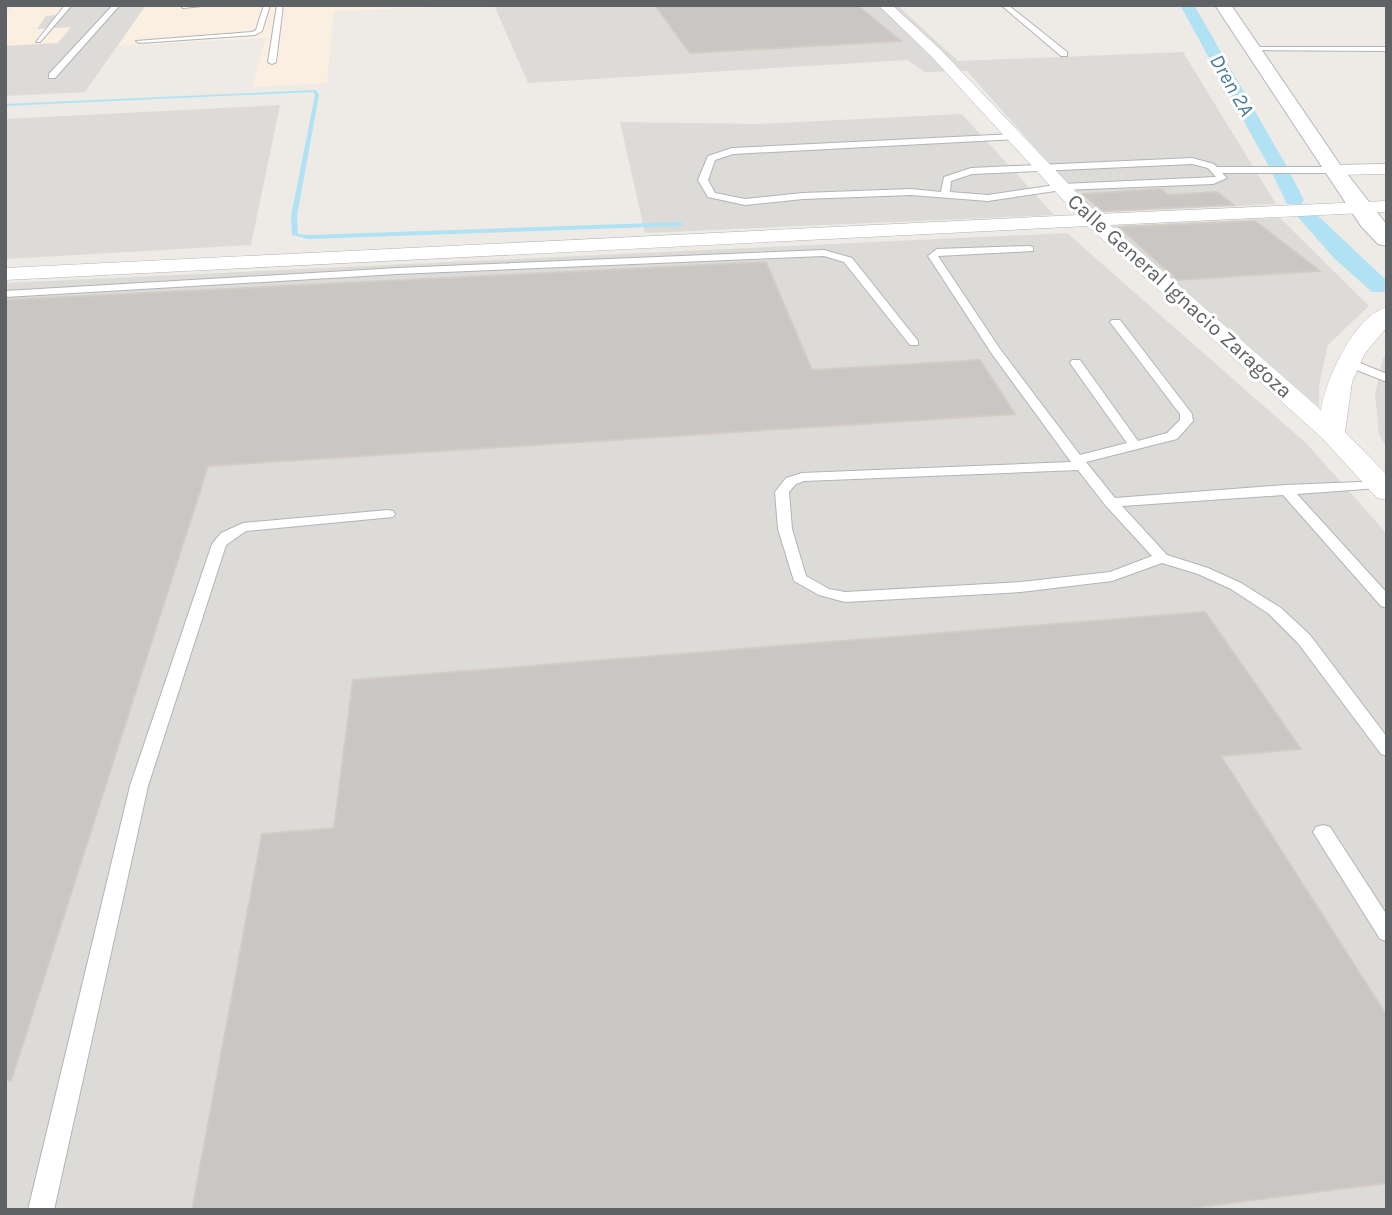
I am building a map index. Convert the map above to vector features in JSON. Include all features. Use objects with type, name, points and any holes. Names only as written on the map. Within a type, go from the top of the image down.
[{"type":"main road","points":[[1223,5],[1333,170],[1359,207],[1387,239]]},
{"type":"main road","points":[[1241,5],[1311,103]]},
{"type":"main road","points":[[1342,148],[1385,208]]},
{"type":"street","name":"Calle General Ignacio Zaragoza","points":[[884,5],[935,52],[1091,219],[1332,433],[1383,488]]},
{"type":"street","points":[[1333,170],[1387,169]]},
{"type":"street","points":[[5,274],[1091,219],[1385,208]]},
{"type":"street","points":[[1332,433],[1332,407],[1348,362],[1369,329],[1387,314]]},
{"type":"lane","points":[[37,41],[69,5]]},
{"type":"lane","points":[[52,76],[117,5]]},
{"type":"lane","points":[[183,6],[209,5]]},
{"type":"lane","points":[[139,41],[250,35],[259,31],[267,5]]},
{"type":"lane","points":[[272,62],[280,5]]},
{"type":"lane","points":[[1004,5],[1064,54]]},
{"type":"lane","points":[[248,25],[261,24]]},
{"type":"lane","points":[[1251,49],[1387,49]]},
{"type":"lane","points":[[945,192],[947,179],[961,173],[1045,168],[1192,161],[1207,164],[1217,170],[1222,178],[1213,181],[1062,187],[988,198],[945,192],[853,193],[745,202],[711,195],[703,180],[711,158],[732,151],[1014,137]]},
{"type":"lane","points":[[1114,165],[1134,185]]},
{"type":"lane","points":[[1217,170],[1333,170]]},
{"type":"lane","points":[[1029,249],[937,252],[933,256],[967,311],[1111,503],[1163,558],[1203,571],[1236,586],[1275,611],[1304,639],[1387,750]]},
{"type":"lane","points":[[5,294],[397,271],[824,253],[848,260],[914,343]]},
{"type":"lane","points":[[1116,322],[1186,414],[1187,421],[1172,436],[1079,463],[802,477],[791,481],[782,492],[785,529],[799,578],[824,592],[845,597],[1021,587],[1112,576],[1163,558]]},
{"type":"lane","points":[[1348,362],[1387,377]]},
{"type":"lane","points":[[1076,363],[1136,447]]},
{"type":"lane","points":[[1111,503],[1285,489],[1383,488]]},
{"type":"lane","points":[[1285,489],[1387,603]]},
{"type":"lane","points":[[41,1210],[139,786],[219,544],[226,536],[243,527],[388,514]]},
{"type":"lane","points":[[1323,832],[1387,933]]},
{"type":"shaded area","points":[[65,5],[58,15],[38,29],[72,27],[58,43],[5,46],[5,14],[12,7]]},
{"type":"shaded area","points":[[65,5],[146,5],[85,92],[5,96],[5,46],[58,43],[71,27],[37,29],[46,16],[58,15]]},
{"type":"shaded area","points":[[146,5],[458,6],[334,11],[327,83],[252,87],[266,38],[118,46]]},
{"type":"shaded area","points":[[494,5],[897,5],[958,61],[1183,52],[1276,204],[1093,213],[967,71],[925,72],[907,60],[528,83]]},
{"type":"shaded area","points":[[280,105],[251,245],[5,259],[5,119]]},
{"type":"shaded area","points":[[962,114],[1054,215],[645,233],[620,122],[759,124]]},
{"type":"shaded area","points":[[1280,218],[1369,306],[1328,345],[1319,385],[1319,407],[1110,226]]},
{"type":"shaded area","points":[[1067,233],[1307,444],[1387,534],[1387,1210],[5,1210],[5,283]]},
{"type":"shaded area","points":[[1387,355],[1387,448],[1379,435],[1375,394],[1383,358]]},
{"type":"building","points":[[655,5],[857,5],[901,41],[690,53]]},
{"type":"building","points":[[1161,189],[1168,195],[1217,192],[1234,205],[1102,211],[1083,194]]},
{"type":"building","points":[[1255,221],[1320,271],[1177,280],[1119,227]]},
{"type":"building","points":[[766,262],[812,370],[980,360],[1015,414],[208,466],[11,1081],[5,1080],[5,300]]},
{"type":"building","points":[[1205,612],[1301,749],[1221,756],[1387,1016],[1387,1183],[1176,1210],[192,1210],[262,834],[334,828],[353,680]]},
{"type":"waterway","name":"Dren 2A","points":[[1187,5],[1277,165]]},
{"type":"waterway","points":[[5,105],[314,91],[317,95],[294,216],[295,235],[309,237],[681,224]]},
{"type":"waterway","name":"Dren 2A","points":[[1281,173],[1294,200]]},
{"type":"waterway","name":"Dren 2A","points":[[1307,216],[1342,253],[1380,287]]}]
